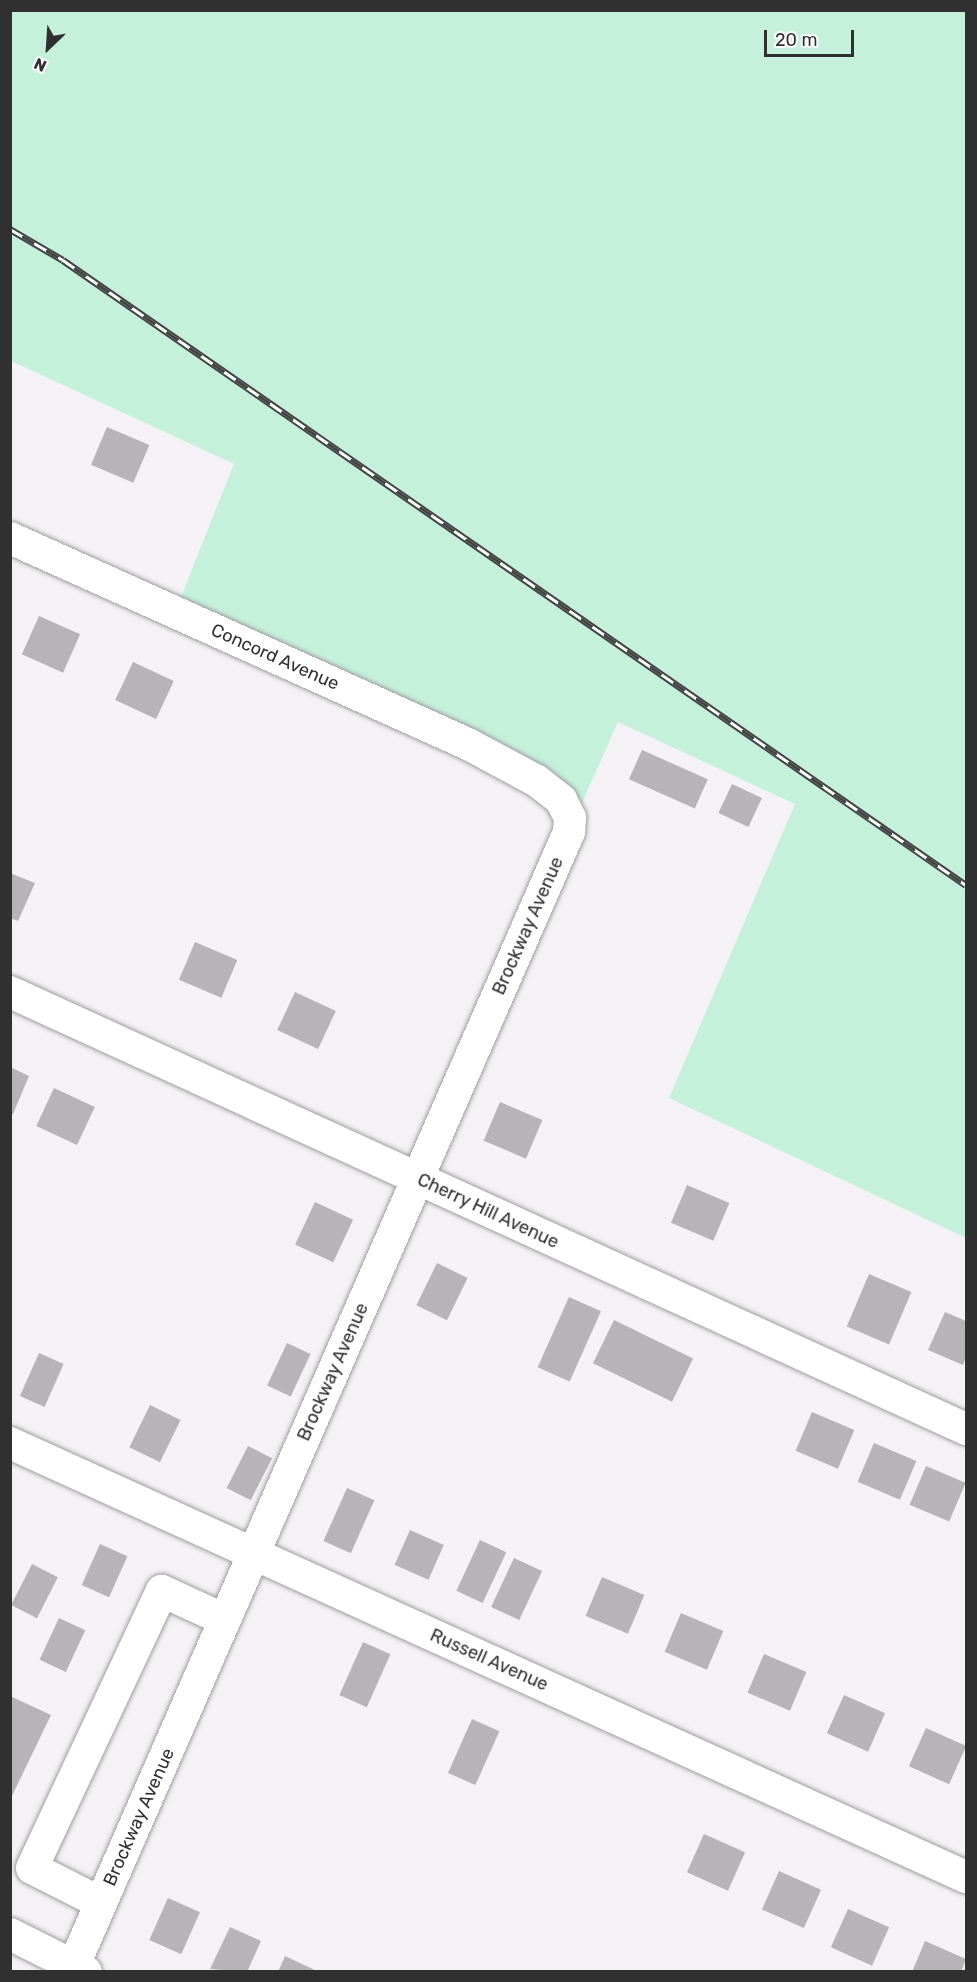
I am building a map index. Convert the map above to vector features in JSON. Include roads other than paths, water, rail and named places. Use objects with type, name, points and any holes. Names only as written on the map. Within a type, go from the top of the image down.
[{"type":"street","name":"Concord Avenue","points":[[10,538],[468,744],[537,781]]},
{"type":"street","name":"Brockway Avenue","points":[[77,1969],[101,1903],[569,831],[567,809],[537,781]]},
{"type":"street","name":"Cherry Hill Avenue","points":[[10,992],[966,1429]]},
{"type":"street","name":"Russell Avenue","points":[[10,1443],[966,1877]]},
{"type":"street","points":[[101,1903],[32,1868],[162,1592],[225,1620]]},
{"type":"street","points":[[10,1934],[77,1969]]},
{"type":"railway","points":[[10,229],[63,260],[966,885]]}]
